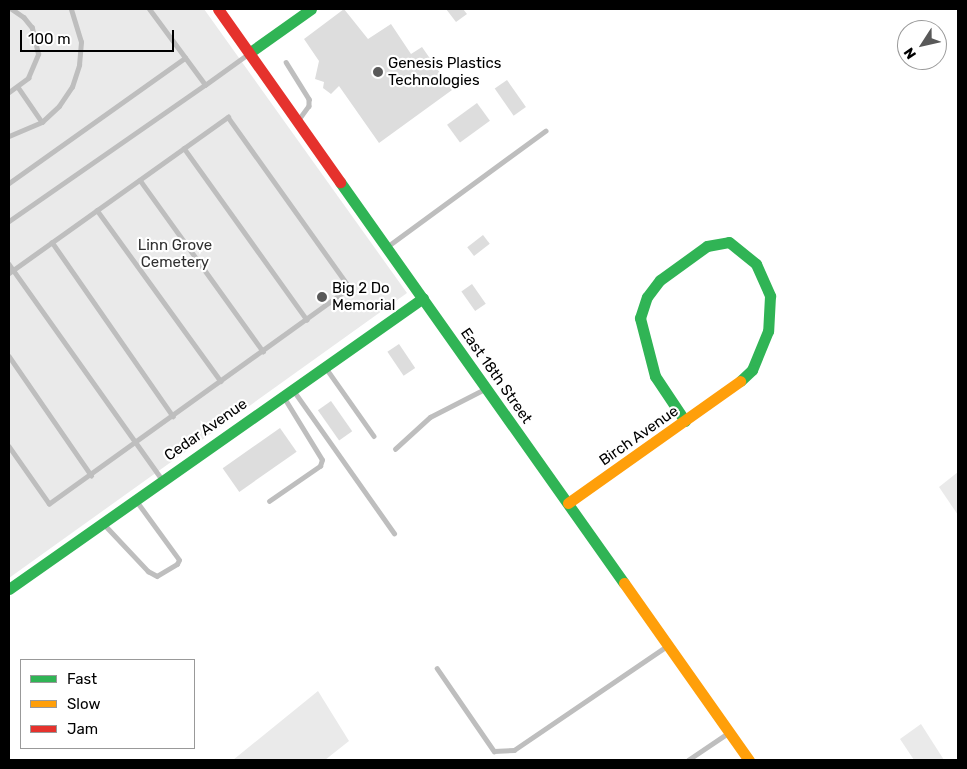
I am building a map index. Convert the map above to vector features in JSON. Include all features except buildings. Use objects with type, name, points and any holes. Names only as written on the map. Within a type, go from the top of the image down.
[{"type":"street","name":"East 18th Street","points":[[218,9],[749,760]]},
{"type":"street","points":[[249,53],[297,13],[311,9]]},
{"type":"street","name":"Birch Avenue","points":[[568,503],[727,392],[752,370],[768,331],[770,296],[756,264],[729,242],[707,246],[660,280],[647,297],[640,318],[655,376],[685,421]]},
{"type":"street","name":"Cedar Avenue","points":[[9,589],[162,479],[422,298]]},
{"type":"lane","points":[[9,92],[18,87],[34,67],[37,41],[24,18],[10,9]]},
{"type":"lane","points":[[9,136],[42,122],[68,94],[79,65],[80,42],[71,9]]},
{"type":"lane","points":[[149,9],[205,85]]},
{"type":"lane","points":[[9,221],[249,53]]},
{"type":"lane","points":[[9,183],[185,58]]},
{"type":"lane","points":[[286,62],[309,99],[309,106],[298,121]]},
{"type":"lane","points":[[18,87],[42,122]]},
{"type":"lane","points":[[9,447],[49,504],[350,288],[228,117],[11,272]]},
{"type":"lane","points":[[387,247],[545,131]]},
{"type":"lane","points":[[184,148],[307,320]]},
{"type":"lane","points":[[140,180],[264,351]]},
{"type":"lane","points":[[98,210],[221,381]]},
{"type":"lane","points":[[52,242],[173,416]]},
{"type":"lane","points":[[9,264],[11,272],[162,479]]},
{"type":"lane","points":[[9,356],[91,474]]},
{"type":"lane","points":[[325,366],[374,436]]},
{"type":"lane","points":[[292,388],[394,534]]},
{"type":"lane","points":[[395,449],[430,417],[486,388]]},
{"type":"lane","points":[[269,501],[320,466],[322,460],[282,395]]},
{"type":"lane","points":[[102,522],[148,571],[157,576],[178,564],[179,560],[135,499]]},
{"type":"lane","points":[[436,668],[494,751],[514,750],[668,645]]},
{"type":"lane","points":[[688,760],[729,732]]},
{"type":"green space","name":"Linn Grove Cemetery","points":[[9,9],[204,9],[407,293],[9,578]]},
{"type":"green space","points":[[958,472],[958,515],[939,487]]},
{"type":"green space","points":[[318,691],[349,741],[325,760],[233,760]]},
{"type":"green space","points":[[921,724],[944,760],[914,760],[900,739]]},
{"type":"traffic: fast","points":[[249,53],[311,9]]},
{"type":"traffic: fast","points":[[340,182],[624,583]]},
{"type":"traffic: fast","points":[[685,421],[655,376],[640,318],[647,297],[660,280],[707,246],[729,242],[756,264],[770,296],[768,331],[752,370],[740,381]]},
{"type":"traffic: fast","points":[[9,589],[423,298]]},
{"type":"traffic: slow","points":[[568,503],[740,381]]},
{"type":"traffic: slow","points":[[624,583],[749,760]]},
{"type":"traffic: jam","points":[[218,9],[340,182]]},
{"type":"place","name":"Genesis Plastics Technologies","points":[[378,72]]},
{"type":"place","name":"Big 2 Do Memorial","points":[[322,297]]}]
